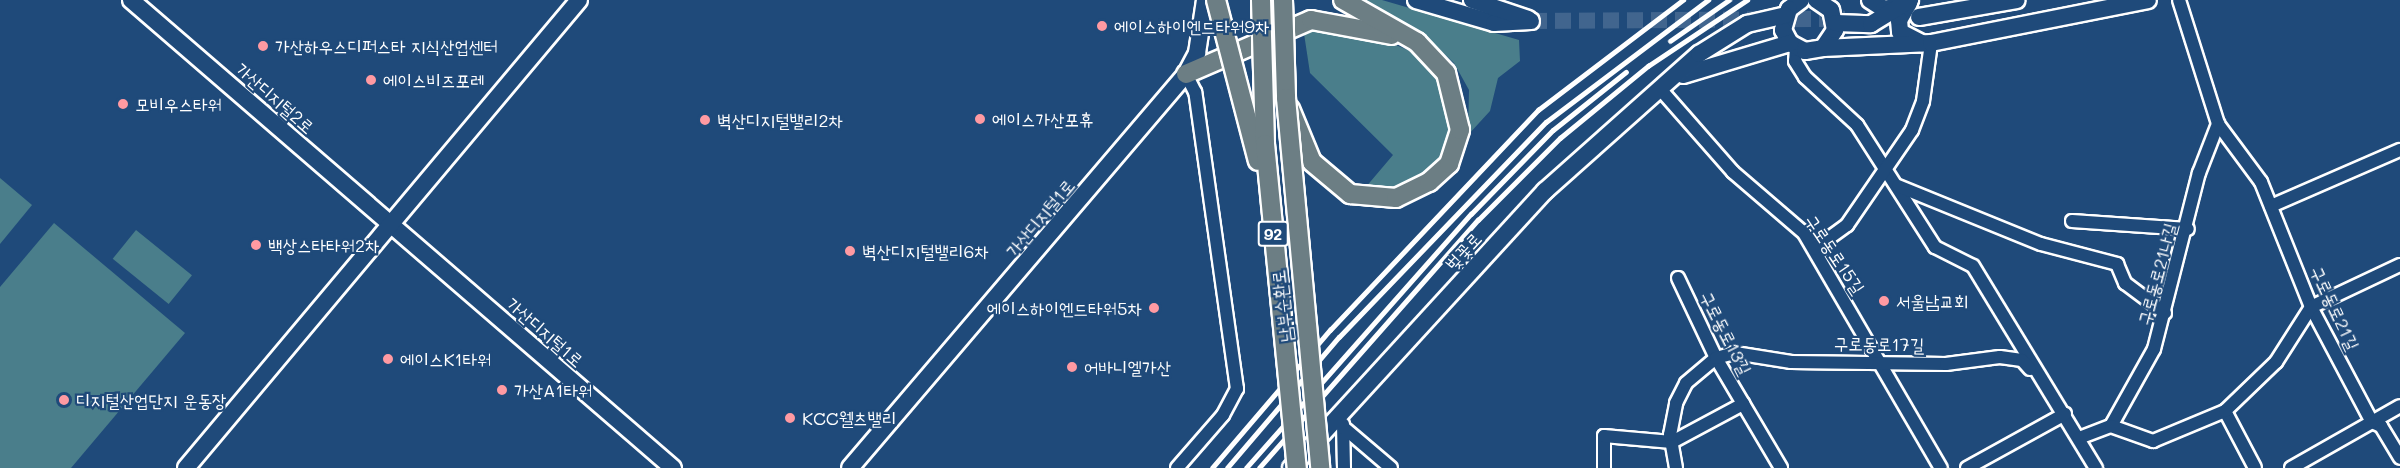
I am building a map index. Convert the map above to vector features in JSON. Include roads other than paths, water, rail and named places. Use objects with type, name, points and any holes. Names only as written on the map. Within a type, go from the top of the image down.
[{"type":"main road","points":[[1216,0],[1269,197]]},
{"type":"main road","name":"남부순환로","points":[[1261,0],[1269,197],[1297,468]]},
{"type":"main road","name":"남부순환로","points":[[1282,0],[1286,98],[1320,468]]},
{"type":"main road","points":[[1286,98],[1312,162],[1350,194],[1370,200],[1406,195],[1441,174],[1455,152],[1460,130],[1456,99],[1446,73],[1417,42],[1342,0]]},
{"type":"main road","points":[[1186,74],[1311,20],[1417,42]]},
{"type":"street","name":"가산디지털2로","points":[[131,0],[393,226]]},
{"type":"street","points":[[186,468],[393,226],[579,0]]},
{"type":"street","name":"가산디지털1로","points":[[850,468],[1186,74],[1197,53],[1205,0]]},
{"type":"street","points":[[1416,0],[1494,23],[1531,21]]},
{"type":"street","points":[[1472,0],[1531,21]]},
{"type":"street","points":[[1504,0],[1531,21]]},
{"type":"street","points":[[1793,46],[1783,30],[1785,15],[1801,0]]},
{"type":"street","points":[[1816,0],[1835,19],[1871,24],[1909,1]]},
{"type":"street","points":[[1823,48],[1841,0]]},
{"type":"street","points":[[1870,0],[1884,9],[1909,1]]},
{"type":"street","points":[[1919,17],[2017,0]]},
{"type":"street","name":"벚꽃로","points":[[1679,77],[1733,56],[1793,46],[1823,48],[1928,44],[2148,0]]},
{"type":"street","name":"구로동로21길","points":[[2179,0],[2218,124],[2261,182],[2311,307],[2372,422],[2381,426],[2400,458]]},
{"type":"street","points":[[1814,249],[1847,225],[1884,164],[1912,130],[1923,101],[1928,44],[1907,40],[1900,32],[1899,20],[1909,1]]},
{"type":"street","name":"벚꽃로","points":[[1291,468],[1342,419],[1545,191],[1679,77],[1699,54],[1747,24],[1785,15]]},
{"type":"street","name":"구로동로17길","points":[[1793,46],[1795,61],[1805,77],[1857,125],[1935,247],[1973,266],[2036,375]]},
{"type":"street","points":[[1177,468],[1223,415],[1237,389],[1195,92],[1186,74]]},
{"type":"street","name":"구로동로15길","points":[[1661,90],[1699,137],[1769,198],[1814,249],[1941,468]]},
{"type":"street","name":"구로동로21나길","points":[[2111,426],[2138,384],[2165,313],[2188,229],[2199,173],[2218,124]]},
{"type":"street","points":[[2271,206],[2400,150]]},
{"type":"street","points":[[1898,186],[2041,244],[2117,264],[2125,283],[2165,313]]},
{"type":"street","points":[[2072,221],[2188,229]]},
{"type":"street","name":"가산디지털1로","points":[[393,226],[673,468]]},
{"type":"street","points":[[2079,438],[2111,426],[2153,441],[2225,411],[2276,362],[2311,307],[2400,264]]},
{"type":"street","name":"구로동로13길","points":[[1678,278],[1716,358],[1781,468]]},
{"type":"street","name":"구로동로17길","points":[[1716,358],[1735,353],[1791,362],[1946,364],[2000,357],[2022,360],[2065,414],[2096,468]]},
{"type":"street","points":[[1676,468],[1672,442],[1676,403],[1686,383],[1716,358]]},
{"type":"street","name":"구로동로13길","points":[[1672,442],[1743,404]]},
{"type":"street","points":[[2290,468],[2400,406]]},
{"type":"street","points":[[2225,411],[2255,468]]},
{"type":"street","points":[[1967,468],[2065,414]]},
{"type":"street","points":[[1342,419],[1344,468]]},
{"type":"street","points":[[1342,419],[1392,468]]},
{"type":"street","points":[[1604,468],[1604,436],[1672,442]]},
{"type":"tunnel","points":[[1531,21],[1845,19]]},
{"type":"railway","points":[[1212,468],[1330,330],[1538,110],[1683,0]]},
{"type":"railway","points":[[1227,468],[1339,337],[1546,122],[1708,0]]},
{"type":"railway","points":[[1670,41],[1729,0]]},
{"type":"railway","points":[[1259,468],[1478,220],[1560,138],[1648,66],[1747,0]]},
{"type":"railway","points":[[1246,468],[1471,214],[1553,130],[1626,72]]},
{"type":"place","name":"에이스하이엔드타워9차","points":[[1102,26]]},
{"type":"place","name":"가산하우스디퍼스타 지식산업센터","points":[[263,46]]},
{"type":"place","name":"에이스비즈포레","points":[[371,80]]},
{"type":"place","name":"모비우스타워","points":[[123,104]]},
{"type":"place","name":"에이스가산포휴","points":[[980,119]]},
{"type":"place","name":"벽산디지털밸리2차","points":[[705,120]]},
{"type":"place","name":"백상스타타워2차","points":[[256,245]]},
{"type":"place","name":"벽산디지털밸리6차","points":[[850,251]]},
{"type":"place","name":"서울남교회","points":[[1884,301]]},
{"type":"place","name":"에이스하이엔드타워5차","points":[[1154,308]]},
{"type":"place","name":"에이스K1타워","points":[[388,359]]},
{"type":"place","name":"어바니엘가산","points":[[1072,367]]},
{"type":"place","name":"가산A1타워","points":[[502,390]]},
{"type":"place","name":"디지털산업단지 운동장","points":[[64,400]]},
{"type":"place","name":"KCC웰츠밸리","points":[[790,418]]}]
